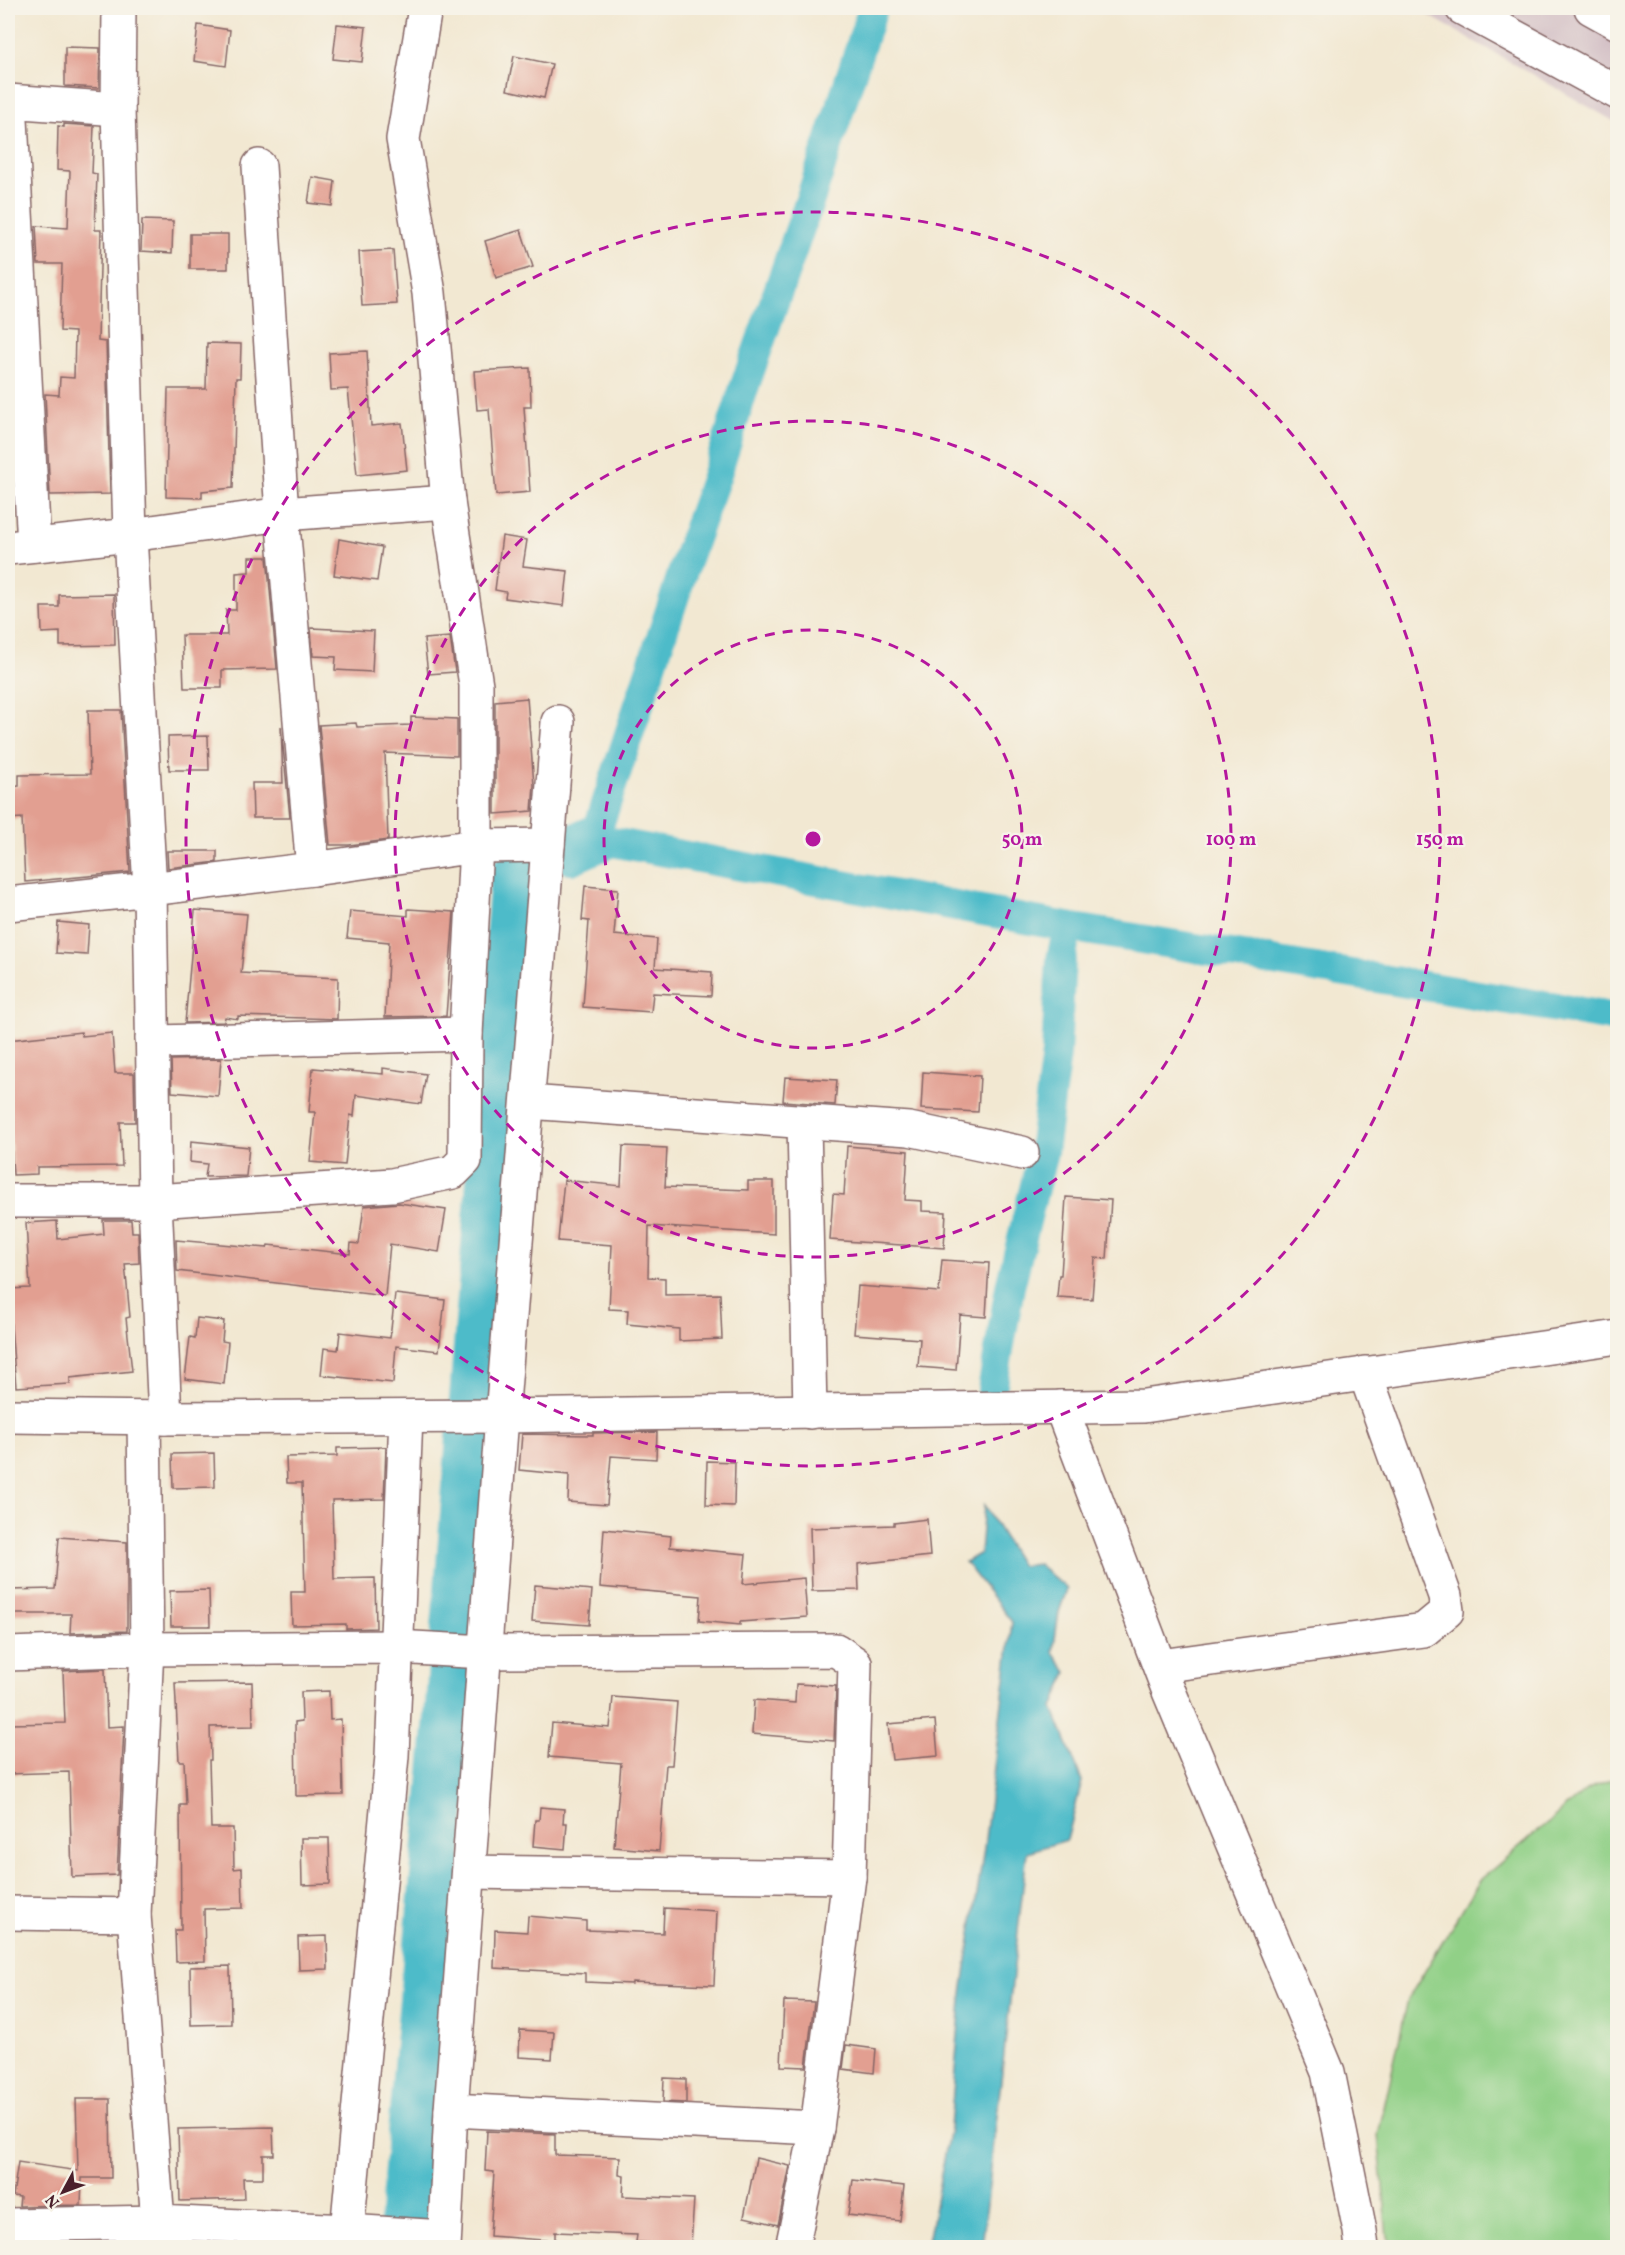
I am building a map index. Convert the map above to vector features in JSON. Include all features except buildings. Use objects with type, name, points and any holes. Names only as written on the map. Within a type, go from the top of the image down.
[{"type":"street","points":[[119,8],[118,109],[130,535],[150,890],[155,1201],[155,1418],[134,1915],[158,2235]]},
{"type":"street","points":[[8,1201],[155,1201],[392,1185],[453,1172],[465,1160],[466,1034],[476,846],[477,684],[448,502],[429,293],[403,139],[425,8]]},
{"type":"street","points":[[1462,8],[1617,93]]},
{"type":"street","points":[[1591,8],[1617,23]]},
{"type":"street","points":[[118,109],[9,101],[21,547],[282,514],[448,502]]},
{"type":"street","points":[[259,166],[282,514],[313,869]]},
{"type":"street","points":[[8,2225],[158,2235],[348,2231],[444,2242],[451,2110],[502,1416],[558,722]]},
{"type":"street","points":[[8,904],[150,890],[476,846],[548,845]]},
{"type":"street","points":[[152,1039],[157,1042],[466,1034]]},
{"type":"street","points":[[528,1102],[909,1129],[1022,1153]]},
{"type":"street","points":[[804,1122],[810,1412]]},
{"type":"street","points":[[8,1416],[405,1417],[1144,1406],[1617,1337]]},
{"type":"street","points":[[1160,1666],[1424,1630],[1447,1611],[1445,1596],[1365,1373]]},
{"type":"street","points":[[1061,1407],[1160,1666],[1328,2072],[1362,2247]]},
{"type":"street","points":[[348,2231],[392,1756],[405,1417]]},
{"type":"street","points":[[8,1654],[147,1649],[396,1647],[485,1652],[836,1650],[855,1663],[849,1877],[818,2128],[792,2247]]},
{"type":"street","points":[[469,1872],[849,1877]]},
{"type":"street","points":[[8,1913],[134,1915]]},
{"type":"street","points":[[451,2110],[818,2128]]},
{"type":"shaded area","points":[[1416,8],[1617,8],[1617,123]]},
{"type":"green space","points":[[1617,1777],[1617,2247],[1389,2247],[1378,2135],[1408,1999],[1480,1880],[1586,1790]]},
{"type":"water","points":[[984,1505],[1021,1566],[1038,1564],[1067,1589],[1059,1612],[1053,1652],[1067,1672],[1053,1708],[1082,1781],[1067,1840],[1027,1852],[982,2247],[927,2247],[950,2128],[961,2000],[984,1848],[1012,1622],[965,1562],[980,1553]]},
{"type":"waterway","points":[[873,8],[598,828],[572,839],[571,860],[612,842],[1068,927],[1061,959],[1056,1054],[1043,1152],[1010,1287],[992,1390]]},
{"type":"waterway","points":[[402,2248],[449,1717],[515,876]]},
{"type":"waterway","points":[[1068,927],[1618,1018]]}]
